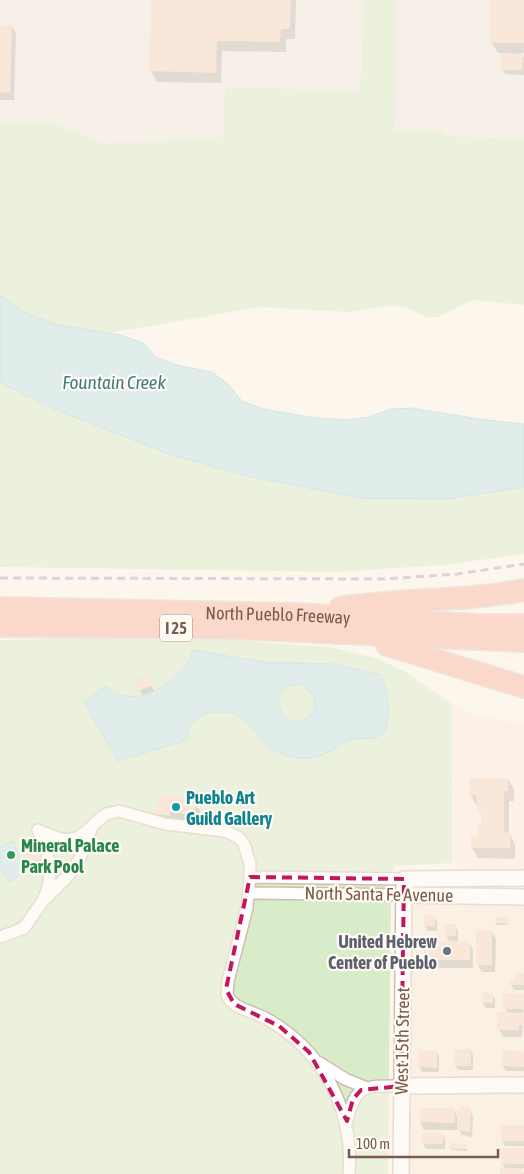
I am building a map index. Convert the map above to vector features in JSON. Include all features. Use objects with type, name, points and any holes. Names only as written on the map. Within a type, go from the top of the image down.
[{"type":"highway","points":[[297,614],[370,603],[487,597],[524,590]]},
{"type":"highway","name":"North Pueblo Freeway","points":[[0,608],[297,614],[478,625],[524,625]]},
{"type":"highway","name":"North Pueblo Freeway","points":[[0,626],[232,628],[351,635],[524,641]]},
{"type":"highway","points":[[351,635],[524,687]]},
{"type":"street","points":[[0,937],[24,928],[49,888],[51,867],[38,830],[70,840],[81,837],[106,814],[119,811],[165,824],[231,833],[244,844],[250,864],[250,878],[240,938],[226,989],[229,1000],[279,1026],[317,1061],[346,1079],[367,1088]]},
{"type":"street","points":[[42,902],[76,867],[93,825]]},
{"type":"street","name":"North Santa Fe Avenue","points":[[250,878],[524,878]]},
{"type":"street","name":"West 15th Street","points":[[401,1174],[404,879]]},
{"type":"street","name":"North Santa Fe Avenue","points":[[249,893],[524,897]]},
{"type":"street","points":[[317,1061],[347,1121]]},
{"type":"street","points":[[350,1174],[347,1121],[352,1099],[361,1090],[401,1086],[524,1085]]},
{"type":"highlighted area","points":[[250,877],[404,879],[401,1086],[361,1090],[353,1099],[347,1121],[309,1052],[279,1026],[234,1004],[226,989]]},
{"type":"shaded area","points":[[0,0],[524,0],[524,139],[447,136],[101,143],[55,124],[0,125]]},
{"type":"shaded area","points":[[452,704],[471,713],[524,725],[524,887],[455,886]]},
{"type":"shaded area","points":[[403,885],[524,887],[524,1174],[400,1174]]},
{"type":"green space","points":[[365,0],[396,0],[395,131],[438,129],[447,136],[524,139],[524,305],[473,300],[439,317],[427,317],[405,307],[387,306],[349,312],[261,307],[109,333],[58,325],[23,312],[0,295],[0,122],[55,124],[101,143],[207,140],[223,136],[225,87],[360,91]]},
{"type":"green space","points":[[0,382],[59,411],[172,454],[247,476],[360,498],[447,499],[524,487],[524,554],[443,565],[335,572],[0,567]]},
{"type":"green space","points":[[73,638],[231,640],[330,647],[379,659],[404,671],[452,704],[453,863],[394,866],[391,884],[388,1174],[0,1174],[0,640]]},
{"type":"water","name":"Fountain Creek","points":[[0,295],[23,312],[58,325],[121,335],[143,343],[156,357],[176,365],[212,372],[228,384],[242,401],[263,409],[316,418],[346,420],[369,417],[391,409],[412,408],[524,424],[524,487],[447,499],[360,498],[247,476],[172,455],[59,411],[0,382]]},
{"type":"water","points":[[192,650],[263,662],[334,664],[381,675],[387,697],[387,725],[384,732],[379,736],[350,740],[321,755],[307,759],[289,756],[271,748],[240,717],[224,712],[210,713],[194,721],[190,727],[187,740],[118,761],[84,702],[106,686],[125,696],[144,695],[153,691],[178,673],[187,663]],"holes":[[[297,684],[313,695],[314,709],[303,721],[294,722],[281,711],[278,703],[279,695],[285,688]]]},
{"type":"water","points":[[13,841],[24,872],[10,882],[0,869],[0,846]]},
{"type":"building","points":[[151,0],[291,0],[290,29],[281,29],[280,42],[217,41],[216,73],[149,71]]},
{"type":"building","points":[[490,0],[524,0],[524,43],[490,43]]},
{"type":"building","points":[[0,25],[12,25],[10,93],[0,92]]},
{"type":"building","points":[[501,53],[523,54],[522,70],[501,70]]},
{"type":"building","points":[[148,674],[152,686],[138,691],[135,679]]},
{"type":"building","points":[[469,778],[508,778],[508,791],[504,791],[504,832],[510,832],[510,848],[471,848],[471,836],[477,836],[477,824],[481,823],[481,813],[478,813],[476,795],[469,795]]},
{"type":"building","name":"Pueblo Art Guild Gallery","points":[[159,794],[191,798],[191,801],[196,802],[194,815],[170,812],[170,816],[156,814]]},
{"type":"building","points":[[37,847],[41,859],[30,863],[26,851]]},
{"type":"building","points":[[424,915],[435,915],[435,927],[424,926]]},
{"type":"building","points":[[495,917],[508,917],[508,924],[495,923]]},
{"type":"building","points":[[445,924],[456,924],[456,936],[445,937]]},
{"type":"building","points":[[476,930],[492,930],[492,965],[476,965]]},
{"type":"building","points":[[424,938],[431,938],[431,941],[470,941],[470,960],[430,960],[430,955],[424,955]]},
{"type":"building","points":[[514,973],[524,973],[524,985],[510,985],[510,980],[514,980]]},
{"type":"building","points":[[482,992],[493,993],[493,1003],[482,1003]]},
{"type":"building","points":[[503,993],[524,994],[524,1009],[503,1009]]},
{"type":"building","points":[[497,1012],[524,1013],[524,1025],[519,1025],[519,1030],[497,1030]]},
{"type":"building","points":[[454,1049],[471,1049],[471,1066],[454,1066]]},
{"type":"building","points":[[502,1050],[524,1052],[524,1067],[502,1066]]},
{"type":"building","points":[[418,1051],[437,1051],[437,1068],[418,1067]]},
{"type":"building","points":[[461,1107],[469,1107],[471,1110],[470,1132],[457,1130],[457,1110],[461,1110]]},
{"type":"building","points":[[421,1108],[454,1108],[455,1123],[419,1122]]},
{"type":"building","points":[[501,1125],[524,1125],[524,1141],[501,1141]]},
{"type":"building","points":[[422,1133],[443,1133],[443,1144],[422,1144]]},
{"type":"building","points":[[449,1143],[467,1144],[467,1149],[449,1149]]},
{"type":"building","points":[[501,1148],[524,1148],[524,1164],[501,1164]]},
{"type":"building","points":[[500,1168],[523,1168],[523,1174],[500,1174]]},
{"type":"railway","points":[[0,578],[384,579],[457,574],[524,564]]},
{"type":"place","name":"Pueblo Art Guild Gallery","points":[[176,807]]},
{"type":"place","name":"Mineral Palace Park Pool","points":[[11,855]]},
{"type":"place","name":"United Hebrew Center of Pueblo","points":[[447,951]]}]
